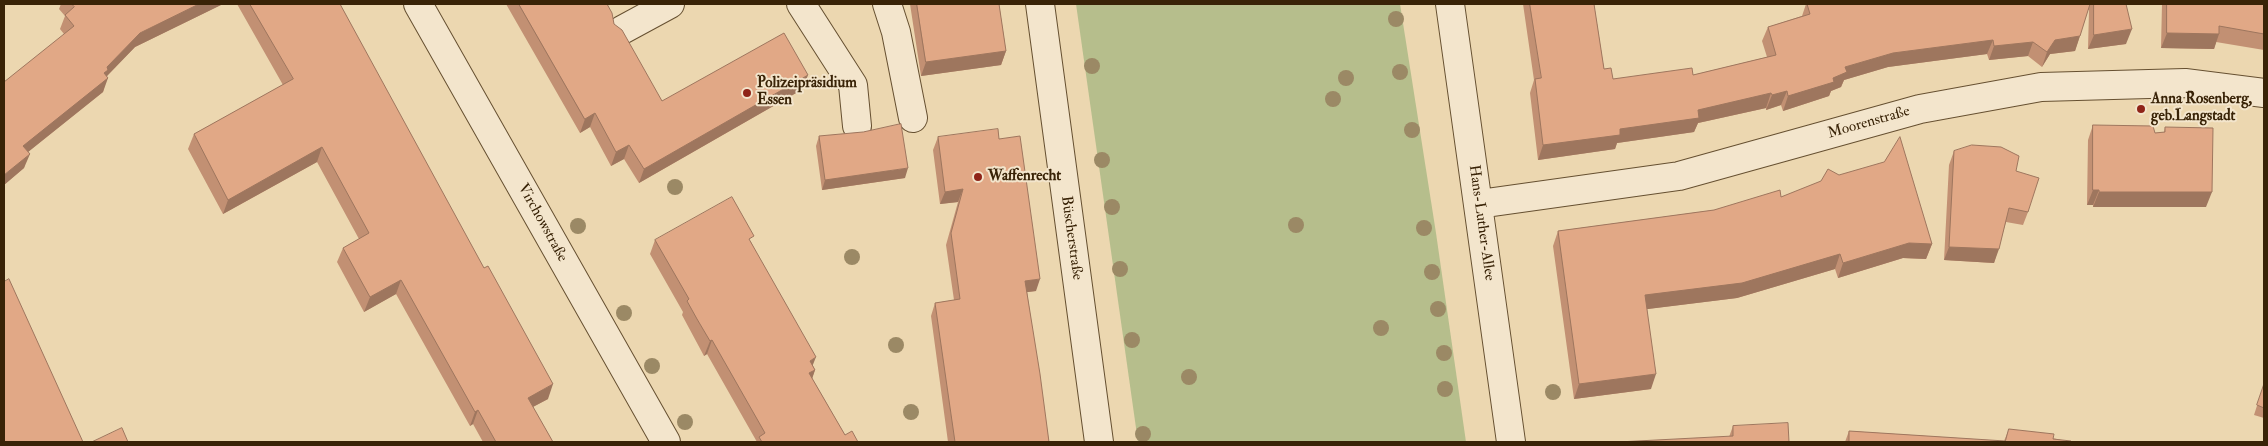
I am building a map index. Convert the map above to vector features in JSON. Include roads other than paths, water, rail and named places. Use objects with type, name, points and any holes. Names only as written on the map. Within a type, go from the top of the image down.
[{"type":"street","name":"Virchowstraße","points":[[418,4],[666,442]]},
{"type":"street","points":[[802,4],[853,84],[857,126]]},
{"type":"street","points":[[887,4],[896,32],[913,118]]},
{"type":"street","name":"Büscherstraße","points":[[1040,4],[1098,442]]},
{"type":"street","name":"Hans-Luther-Allee","points":[[1450,4],[1511,442]]},
{"type":"street","points":[[622,30],[657,7]]},
{"type":"street","name":"Moorenstraße","points":[[1479,204],[1678,176],[1920,109],[2041,87],[2185,83],[2264,93]]},
{"type":"place","name":"Polizeipräsidium Essen","points":[[747,93]]},
{"type":"place","name":"Anna Rosenberg, geb.Langstadt","points":[[2141,109]]},
{"type":"place","name":"Waffenrecht","points":[[978,177]]}]
